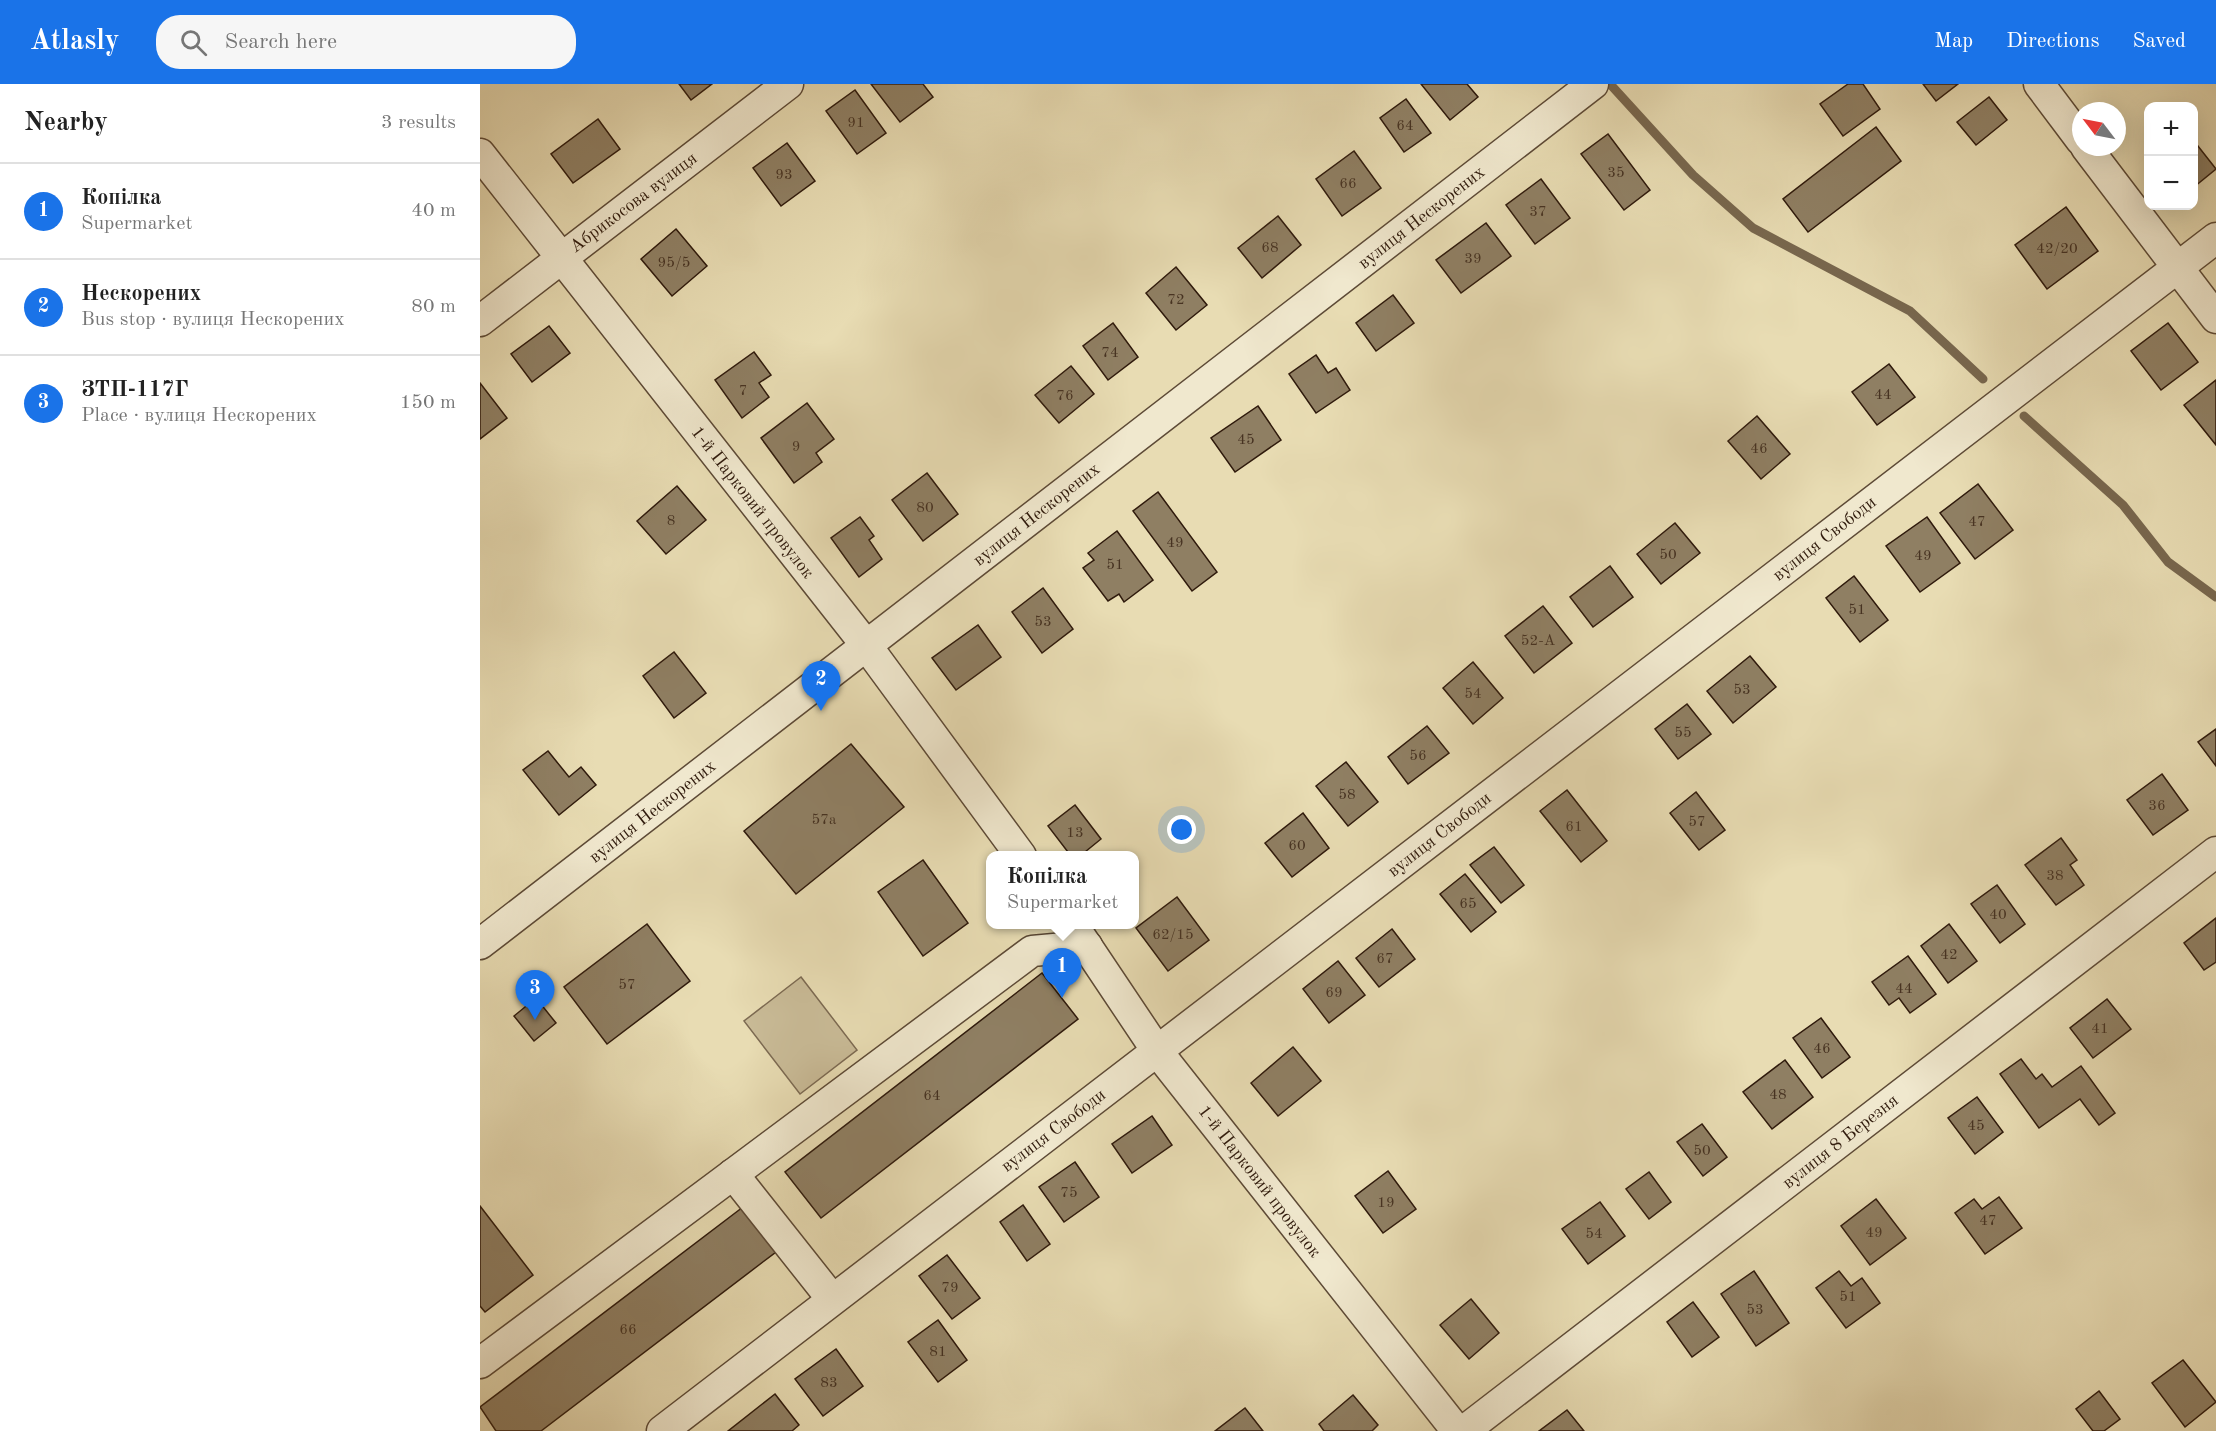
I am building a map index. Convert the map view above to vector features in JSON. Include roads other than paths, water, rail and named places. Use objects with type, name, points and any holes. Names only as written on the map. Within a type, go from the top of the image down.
[{"type":"street","name":"Абрикосова вулиця","points":[[480,321],[788,84]]},
{"type":"street","name":"вулиця Нескорених","points":[[480,944],[1593,84]]},
{"type":"street","points":[[2038,84],[2072,128]]},
{"type":"street","name":"1-й Парковий провулок","points":[[480,154],[866,645],[1018,851]]},
{"type":"street","points":[[2093,156],[2216,318]]},
{"type":"street","name":"вулиця Свободи","points":[[662,1431],[2216,238]]},
{"type":"street","name":"вулиця 8 Березня","points":[[1464,1431],[2216,852]]},
{"type":"street","name":"1-й Парковий провулок","points":[[1080,935],[1157,1051],[1457,1431]]},
{"type":"street","points":[[480,1363],[1032,951],[1080,935]]},
{"type":"street","points":[[733,1174],[832,1299]]},
{"type":"waterway","points":[[1610,84],[1693,175],[1753,228],[1910,311],[1983,379]]},
{"type":"waterway","points":[[2024,416],[2123,505],[2168,562],[2216,597]]},
{"type":"place","name":"Нескорених","points":[[821,711]]},
{"type":"place","name":"Копілка","points":[[1062,998]]},
{"type":"place","name":"ЗТП-117Г","points":[[535,1020]]}]
